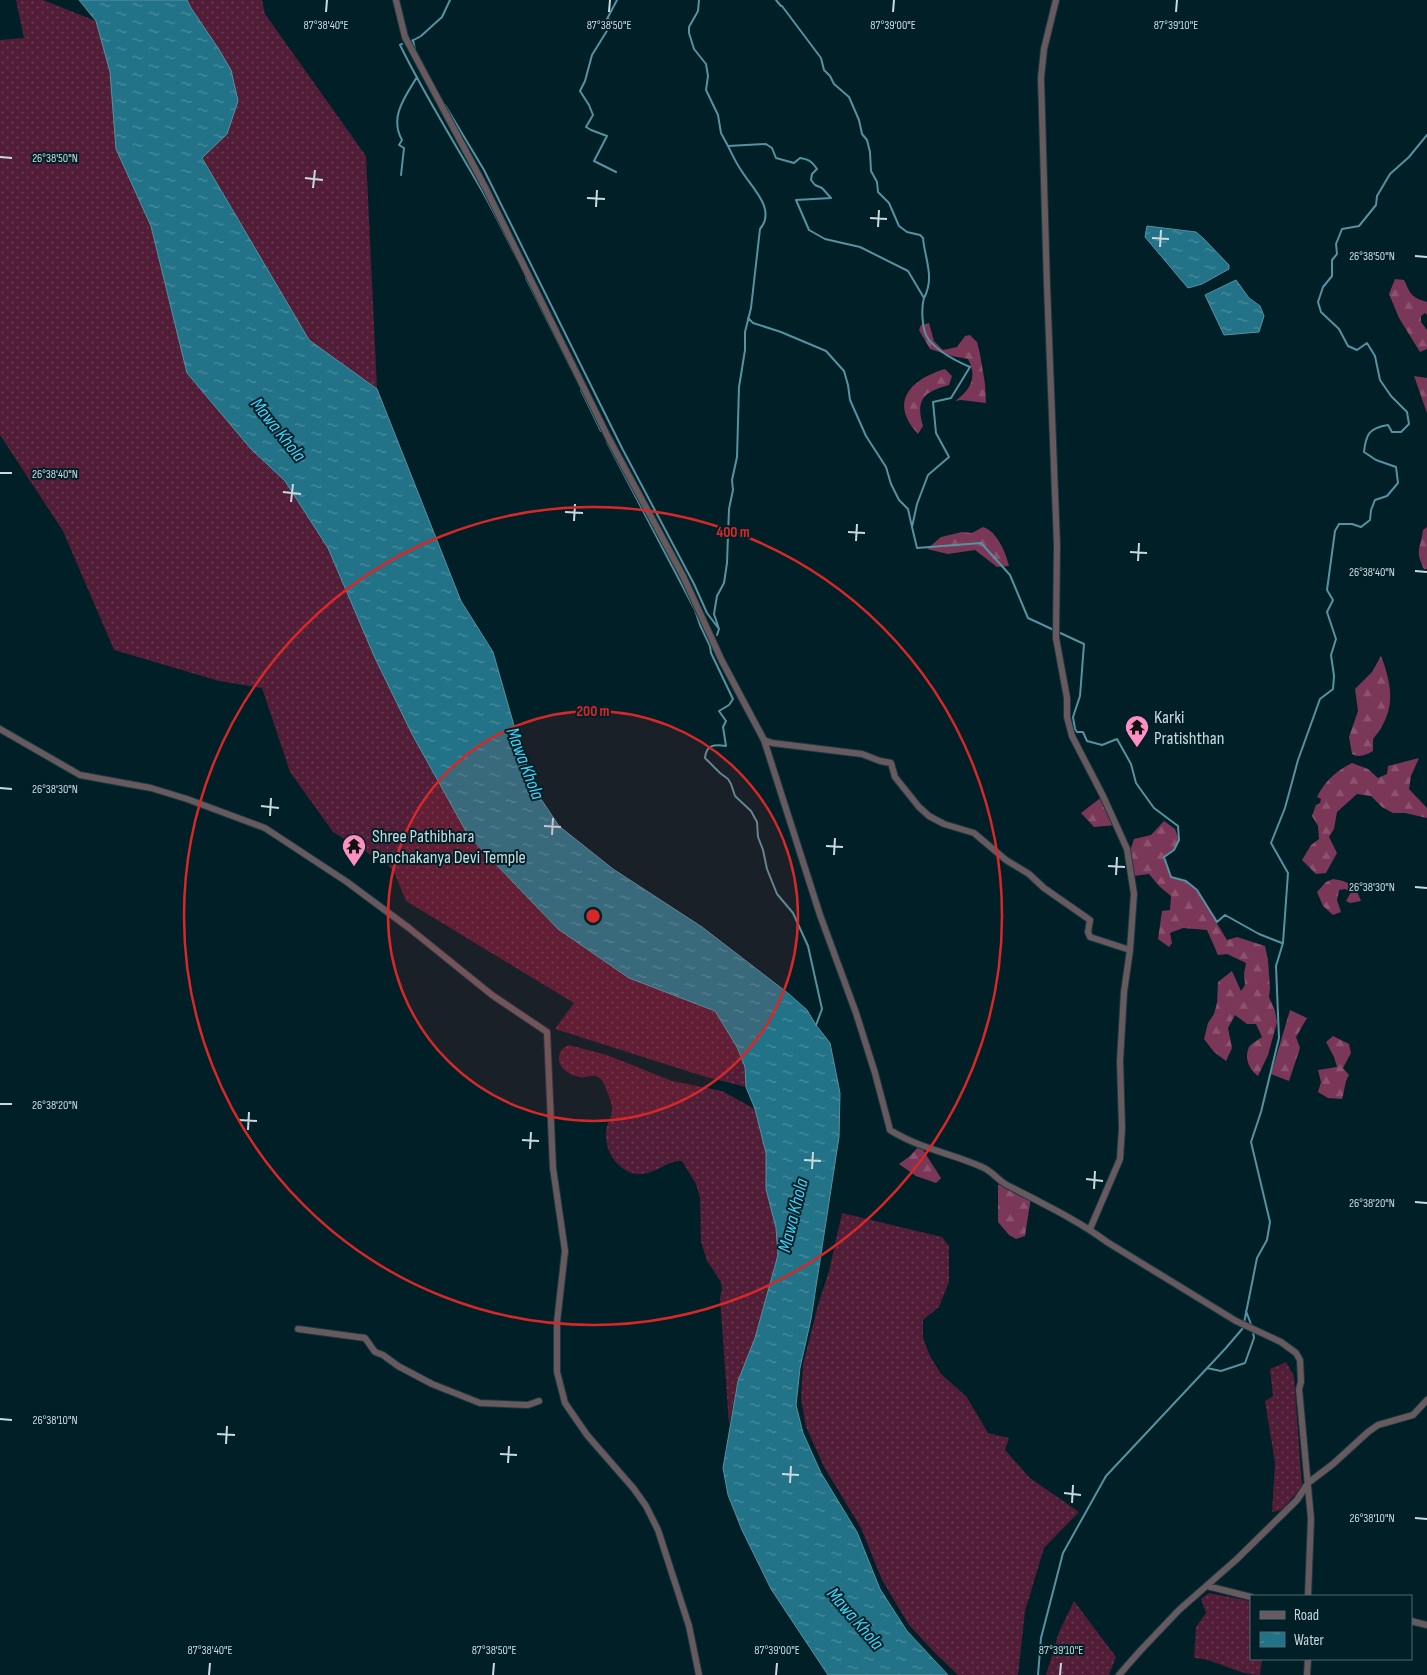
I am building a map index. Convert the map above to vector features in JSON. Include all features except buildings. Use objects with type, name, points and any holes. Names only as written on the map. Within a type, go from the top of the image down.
[{"type":"street","points":[[396,0],[405,37],[486,189],[608,437],[684,576],[722,660],[764,740],[820,915],[856,1013],[875,1073],[890,1130],[906,1140],[983,1167],[1005,1183],[1090,1229],[1107,1242],[1236,1321],[1281,1342],[1296,1353],[1300,1360],[1300,1389],[1311,1519],[1308,1595]]},
{"type":"street","points":[[1056,0],[1044,49],[1041,78],[1046,286],[1057,545],[1056,638],[1067,698],[1067,717],[1072,736],[1103,796],[1127,849],[1134,894],[1130,950],[1124,992],[1120,1061],[1122,1128],[1120,1159],[1090,1229]]},
{"type":"street","points":[[0,729],[80,775],[151,788],[187,799],[265,828],[347,882],[409,928],[492,995],[547,1032],[553,1168],[565,1251],[557,1322],[557,1372],[565,1403],[587,1435],[634,1489],[646,1506],[658,1530],[689,1626],[699,1675]]},
{"type":"street","points":[[764,740],[772,743],[862,754],[880,761],[891,762],[896,777],[919,807],[929,816],[944,824],[974,833],[1006,860],[1030,874],[1044,888],[1090,920],[1088,932],[1090,937],[1130,950]]},
{"type":"street","points":[[298,1329],[365,1338],[375,1352],[383,1355],[398,1366],[432,1384],[480,1403],[517,1403],[528,1405],[539,1401]]},
{"type":"street","points":[[1119,1675],[1166,1624],[1237,1559],[1297,1500],[1308,1483],[1378,1425],[1413,1415],[1427,1400]]},
{"type":"street","points":[[1207,1586],[1250,1597]]},
{"type":"street","points":[[1412,1621],[1427,1625]]},
{"type":"street","points":[[1307,1675],[1308,1660]]},
{"type":"shaded area","points":[[16,0],[43,0],[96,21],[110,72],[116,149],[151,226],[187,373],[251,449],[285,481],[328,548],[375,658],[412,734],[468,835],[558,929],[629,978],[715,1011],[737,1047],[745,1067],[746,1087],[706,1077],[555,1029],[574,1003],[406,901],[395,874],[380,855],[371,855],[333,832],[290,772],[262,688],[219,681],[114,650],[63,531],[0,435],[0,40],[24,38]]},
{"type":"shaded area","points":[[187,0],[262,0],[265,14],[366,156],[377,389],[309,340],[202,157],[227,134],[218,48]]},
{"type":"shaded area","points":[[569,1045],[607,1055],[672,1081],[722,1091],[755,1109],[766,1153],[766,1189],[776,1228],[778,1255],[755,1338],[738,1381],[729,1425],[720,1298],[722,1289],[721,1282],[707,1261],[701,1242],[700,1198],[696,1184],[682,1161],[672,1162],[642,1174],[627,1171],[615,1161],[606,1140],[606,1129],[612,1110],[608,1093],[601,1079],[594,1076],[576,1076],[568,1073],[562,1067],[559,1060],[560,1054],[562,1049]]},
{"type":"shaded area","points":[[842,1213],[942,1237],[949,1246],[949,1282],[939,1307],[923,1320],[923,1338],[930,1356],[941,1374],[966,1396],[988,1433],[1009,1438],[1005,1450],[1030,1478],[1079,1512],[1044,1548],[1025,1611],[1018,1675],[958,1675],[909,1625],[882,1580],[861,1528],[824,1467],[806,1427],[801,1399],[803,1364],[829,1271]]},
{"type":"shaded area","points":[[1286,1362],[1294,1376],[1302,1487],[1282,1510],[1272,1512],[1275,1463],[1265,1401],[1273,1396],[1270,1369]]},
{"type":"shaded area","points":[[1209,1593],[1250,1601],[1250,1660],[1262,1660],[1260,1675],[1194,1658],[1196,1627],[1206,1613],[1201,1599]]},
{"type":"shaded area","points":[[1074,1601],[1116,1657],[1109,1675],[1046,1675],[1059,1632]]},
{"type":"green space","points":[[1395,279],[1404,280],[1412,295],[1427,302],[1427,315],[1425,313],[1421,316],[1421,322],[1427,330],[1427,349],[1420,352],[1399,318],[1389,294]]},
{"type":"green space","points":[[929,323],[934,341],[943,350],[957,347],[965,336],[970,335],[977,342],[985,384],[986,403],[955,401],[971,383],[971,366],[968,359],[930,349],[919,330],[921,325]]},
{"type":"green space","points":[[945,369],[952,376],[949,385],[933,391],[924,398],[920,409],[923,426],[918,434],[909,422],[904,402],[908,393],[922,379]]},
{"type":"green space","points":[[1414,376],[1427,378],[1427,413]]},
{"type":"green space","points":[[983,527],[988,529],[997,538],[1006,555],[1009,566],[997,567],[975,550],[948,554],[927,549],[941,537],[962,532],[972,533]]},
{"type":"green space","points":[[1427,527],[1427,569],[1424,569],[1419,557],[1419,549],[1423,530]]},
{"type":"green space","points":[[1381,656],[1390,689],[1389,709],[1386,719],[1373,739],[1373,751],[1358,756],[1352,754],[1349,737],[1358,711],[1355,689],[1372,672]]},
{"type":"green space","points":[[1419,758],[1411,776],[1409,789],[1427,808],[1427,818],[1405,813],[1393,813],[1382,807],[1371,796],[1357,794],[1337,812],[1334,829],[1329,837],[1337,853],[1326,873],[1316,874],[1302,860],[1311,845],[1319,839],[1318,826],[1312,816],[1316,805],[1320,803],[1321,799],[1317,797],[1327,781],[1336,773],[1352,763],[1368,769],[1378,778],[1387,774],[1388,766]]},
{"type":"green space","points":[[1103,796],[1117,825],[1094,827],[1081,813]]},
{"type":"green space","points":[[1164,821],[1175,829],[1179,840],[1174,850],[1164,857],[1171,877],[1186,881],[1197,890],[1227,940],[1237,937],[1265,946],[1268,960],[1269,997],[1277,1022],[1268,1055],[1258,1076],[1250,1067],[1247,1059],[1249,1047],[1262,1037],[1256,1024],[1247,1024],[1235,1015],[1228,1028],[1232,1048],[1226,1061],[1214,1052],[1204,1039],[1208,1023],[1214,1014],[1217,1003],[1218,982],[1232,971],[1241,991],[1245,985],[1246,963],[1227,954],[1218,955],[1207,930],[1183,928],[1170,933],[1172,943],[1169,947],[1158,939],[1162,911],[1170,910],[1171,896],[1149,874],[1134,876],[1129,854],[1134,839],[1151,835]]},
{"type":"green space","points":[[1333,879],[1351,885],[1361,901],[1350,903],[1346,901],[1351,892],[1345,889],[1339,890],[1337,900],[1341,912],[1333,915],[1323,906],[1317,892],[1326,882]]},
{"type":"green space","points":[[1290,1010],[1307,1018],[1296,1037],[1300,1048],[1289,1081],[1271,1074]]},
{"type":"green space","points":[[1333,1036],[1349,1044],[1351,1053],[1343,1068],[1349,1075],[1342,1099],[1328,1098],[1318,1092],[1321,1082],[1318,1070],[1337,1067],[1326,1042]]},
{"type":"green space","points":[[920,1145],[941,1178],[936,1183],[916,1176],[899,1164]]},
{"type":"green space","points":[[1005,1183],[1031,1197],[1025,1236],[1016,1239],[1009,1235],[998,1222],[998,1185]]},
{"type":"water","name":"Mawa Khola","points":[[79,0],[187,0],[231,70],[238,101],[227,134],[202,158],[309,340],[377,389],[461,601],[493,652],[535,790],[559,826],[613,869],[702,927],[789,994],[807,1010],[830,1043],[840,1093],[839,1137],[811,1319],[800,1368],[796,1405],[803,1433],[821,1473],[857,1532],[880,1589],[907,1631],[948,1675],[828,1675],[771,1589],[742,1530],[728,1495],[723,1468],[738,1381],[755,1338],[778,1255],[776,1228],[766,1189],[766,1153],[755,1109],[746,1087],[745,1067],[737,1047],[715,1011],[629,978],[558,929],[468,835],[412,734],[375,658],[328,548],[285,481],[251,449],[187,373],[151,226],[116,149],[110,72],[96,21]]},
{"type":"water","points":[[1147,226],[1196,232],[1229,265],[1229,269],[1202,284],[1188,288],[1145,237]]},
{"type":"water","points":[[1236,280],[1249,298],[1260,306],[1264,316],[1259,332],[1224,335],[1205,295]]},
{"type":"waterway","points":[[412,41],[421,36],[442,17],[450,0]]},
{"type":"waterway","points":[[616,172],[594,161],[607,136],[586,127],[593,115],[580,91],[585,81],[592,55],[613,21],[607,19],[617,0]]},
{"type":"waterway","points":[[699,0],[698,11],[689,27],[689,33],[694,49],[706,64],[708,76],[706,90],[718,115],[721,133],[728,146],[766,144],[772,148],[776,158],[794,163],[800,158],[812,162],[817,169],[812,174],[811,180],[831,198],[796,200],[809,230],[825,239],[860,247],[908,271],[924,298],[922,318],[927,337],[941,351],[970,367],[951,398],[933,402],[936,433],[949,457],[928,475],[917,504],[912,527],[917,548],[981,543],[1010,575],[1028,618],[1084,644],[1080,696],[1073,717],[1075,729],[1077,732],[1083,732],[1087,741],[1102,745],[1117,739],[1131,764],[1136,783],[1154,808],[1178,826],[1179,840],[1174,850],[1164,857],[1171,877],[1186,881],[1197,890],[1217,922],[1225,915],[1259,934],[1282,943]]},
{"type":"waterway","points":[[776,0],[781,6]]},
{"type":"waterway","points":[[782,6],[821,58],[824,70],[834,84],[849,97],[859,120],[862,134],[867,140],[871,171],[877,182],[878,192],[889,203],[899,226],[907,232],[920,235],[923,238],[929,276],[929,283],[924,298]]},
{"type":"waterway","points":[[413,40],[415,50]]},
{"type":"waterway","points":[[402,44],[400,45],[418,80],[482,191],[518,260]]},
{"type":"waterway","points":[[401,175],[404,148],[399,145],[402,140],[398,132],[398,115],[400,107],[417,77]]},
{"type":"waterway","points":[[445,105],[484,170],[623,450],[694,584],[707,613],[719,629]]},
{"type":"waterway","points":[[1038,1675],[1041,1638],[1063,1553],[1106,1476],[1243,1328],[1257,1258],[1267,1240],[1270,1222],[1251,1142],[1261,1112],[1279,1038],[1276,966],[1283,943],[1288,873],[1271,843],[1285,808],[1298,760],[1320,699],[1333,689],[1334,676],[1331,655],[1336,639],[1327,612],[1333,600],[1327,590],[1335,531],[1339,524],[1352,524],[1361,527],[1370,520],[1375,500],[1387,496],[1398,483],[1396,467],[1376,460],[1364,452],[1367,436],[1373,430],[1388,425],[1392,432],[1401,432],[1409,424],[1407,412],[1391,396],[1380,380],[1375,356],[1367,343],[1357,350],[1348,346],[1339,329],[1321,312],[1318,302],[1323,287],[1332,276],[1332,260],[1337,254],[1336,244],[1342,229],[1359,226],[1376,205],[1377,196],[1390,174],[1409,157],[1427,135]]},
{"type":"waterway","points":[[717,635],[719,629],[714,614],[717,596],[724,583],[727,563],[729,509],[737,457],[739,387],[745,350],[745,332],[751,308],[760,229],[766,214],[761,198],[739,167],[728,146]]},
{"type":"waterway","points":[[526,278],[571,368]]},
{"type":"waterway","points":[[748,318],[753,323],[781,332],[826,351],[844,371],[850,400],[866,436],[886,467],[891,484],[899,500],[908,509],[912,527]]},
{"type":"waterway","points":[[581,390],[601,431]]},
{"type":"waterway","points":[[607,442],[695,610],[710,646]]},
{"type":"waterway","points":[[710,646],[711,653],[733,699],[729,705],[719,711],[726,721],[723,727],[726,746],[711,746],[707,750],[705,758],[728,779],[735,796],[751,811],[757,822],[758,837],[767,869],[777,894],[793,913],[808,946],[822,1009],[816,1025]]},
{"type":"waterway","points":[[1246,1311],[1252,1327]]},
{"type":"waterway","points":[[1207,1368],[1221,1371],[1245,1363],[1254,1338],[1253,1332]]},
{"type":"place","name":"Karki Pratishthan","points":[[1137,748]]},
{"type":"place","name":"Shree Pathibhara Panchakanya Devi Temple","points":[[354,867]]}]
